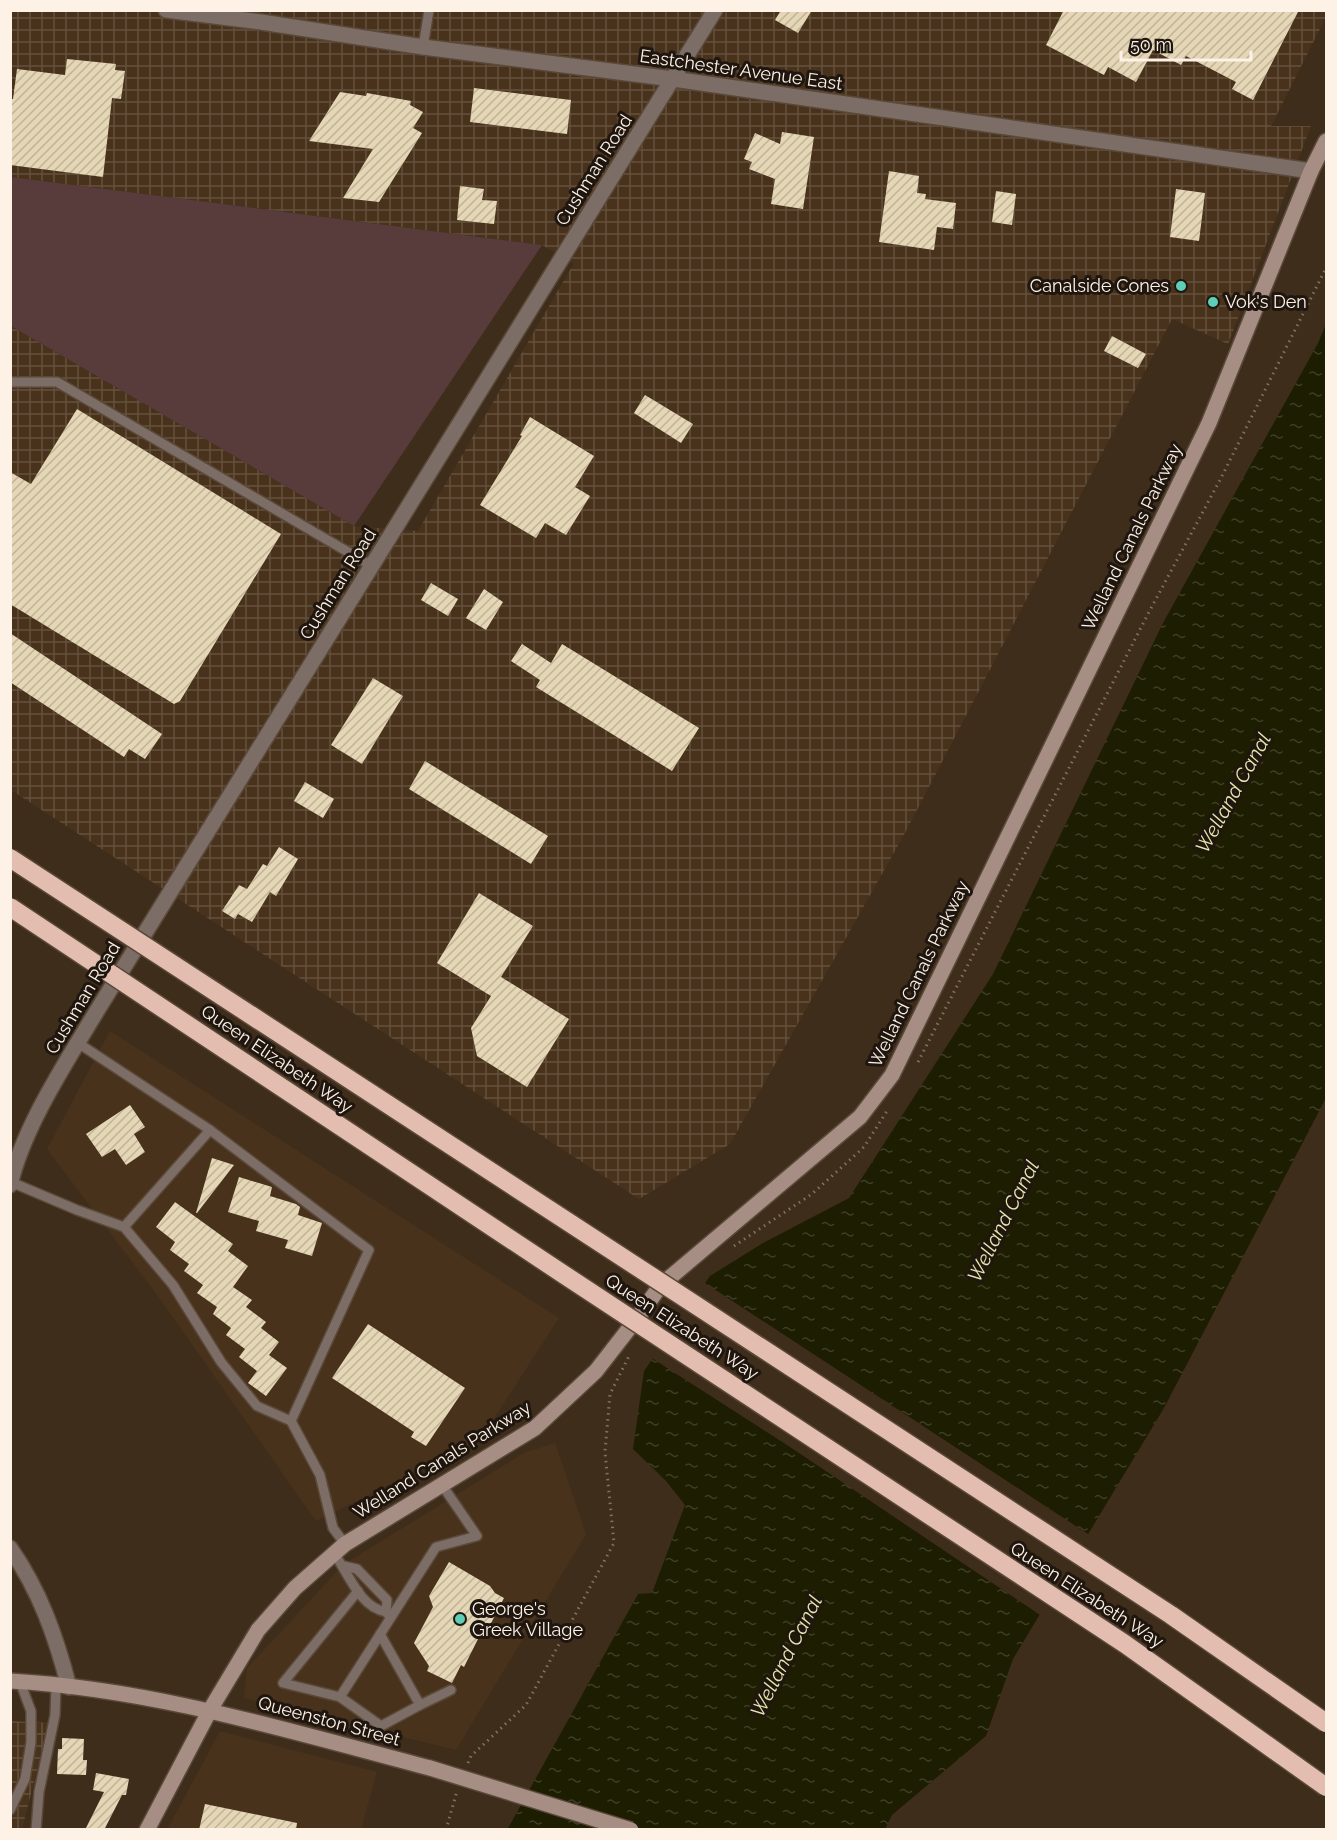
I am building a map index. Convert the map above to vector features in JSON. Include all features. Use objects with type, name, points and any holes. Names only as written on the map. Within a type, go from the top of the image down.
[{"type":"highway","name":"Queen Elizabeth Way","points":[[10,858],[1161,1609],[1326,1723]]},
{"type":"highway","name":"Queen Elizabeth Way","points":[[10,907],[1125,1644],[1326,1787]]},
{"type":"main road","name":"Welland Canals Parkway","points":[[147,1830],[210,1710],[258,1630],[295,1588],[339,1549],[535,1428],[596,1371],[661,1285],[860,1117],[892,1075],[1209,423],[1311,171],[1326,141]]},
{"type":"main road","name":"Queenston Street","points":[[15,1681],[62,1686],[210,1710],[430,1768],[631,1830]]},
{"type":"street","name":"Eastchester Avenue East","points":[[166,10],[266,16],[423,47],[673,79],[1311,171]]},
{"type":"street","name":"Cushman Road","points":[[11,1183],[30,1132],[78,1043],[715,10]]},
{"type":"street","points":[[10,1548],[32,1581],[48,1617],[62,1686]]},
{"type":"lane","points":[[423,47],[429,10]]},
{"type":"lane","points":[[10,382],[57,382],[372,566]]},
{"type":"lane","points":[[78,1043],[210,1131],[369,1250],[291,1421]]},
{"type":"lane","points":[[124,1227],[210,1131]]},
{"type":"lane","points":[[11,1183],[124,1227],[172,1285],[221,1362],[257,1406],[291,1421],[321,1475],[347,1578],[376,1610],[388,1615]]},
{"type":"lane","points":[[340,1697],[380,1634],[388,1615],[436,1548],[477,1536],[442,1485]]},
{"type":"lane","points":[[344,1566],[357,1569],[387,1600],[388,1615]]},
{"type":"lane","points":[[358,1592],[283,1683],[340,1697],[381,1726],[451,1690]]},
{"type":"lane","points":[[380,1634],[420,1706]]},
{"type":"lane","points":[[10,1810],[25,1779],[31,1742],[31,1711],[15,1681]]},
{"type":"lane","points":[[36,1830],[39,1792],[62,1686]]},
{"type":"shaded area","points":[[11,11],[1326,11],[1326,17],[1271,126],[1311,126],[1228,344],[1172,319],[905,833],[730,1144],[639,1199],[11,790],[11,326],[354,526],[418,531],[574,263],[542,245],[11,177]]},
{"type":"shaded area","points":[[11,177],[542,245],[354,526],[11,326]]},
{"type":"shaded area","points":[[110,1031],[559,1318],[480,1440],[316,1521],[163,1303],[47,1149]]},
{"type":"shaded area","points":[[555,1443],[586,1534],[456,1750],[244,1698],[247,1668],[343,1565],[524,1453]]},
{"type":"shaded area","points":[[10,1721],[49,1723],[22,1829],[11,1829]]},
{"type":"shaded area","points":[[220,1731],[377,1772],[361,1829],[167,1830]]},
{"type":"water","name":"Welland Canal","points":[[1326,324],[1326,1098],[1164,1408],[1013,1659],[986,1736],[892,1815],[885,1829],[507,1830],[638,1594],[652,1593],[685,1505],[666,1481],[633,1449],[644,1371],[710,1276],[763,1243],[849,1198],[993,974],[1163,623],[1318,343]]},
{"type":"pier","points":[[702,1281],[1091,1536],[1043,1617],[790,1447],[650,1357]]},
{"type":"building","points":[[781,10],[812,10],[798,33],[775,20]]},
{"type":"building","points":[[1064,10],[1299,10],[1253,100],[1232,89],[1236,82],[1186,56],[1181,65],[1153,50],[1136,82],[1108,67],[1104,75],[1046,45]]},
{"type":"building","points":[[67,59],[116,64],[115,70],[125,71],[121,99],[112,98],[103,177],[10,165],[10,99],[13,99],[17,69],[65,75]]},
{"type":"building","points":[[474,88],[571,100],[567,134],[470,122]]},
{"type":"building","points":[[340,92],[366,96],[367,93],[411,101],[410,105],[423,112],[413,128],[422,133],[379,202],[343,198],[373,149],[309,141]]},
{"type":"building","points":[[782,132],[814,137],[803,209],[771,204],[775,179],[749,169],[752,162],[744,159],[755,133],[780,144]]},
{"type":"building","points":[[889,171],[919,176],[917,193],[926,194],[925,199],[956,203],[953,229],[937,227],[934,250],[879,242]]},
{"type":"building","points":[[460,186],[484,189],[482,200],[497,201],[494,224],[457,220]]},
{"type":"building","points":[[1176,189],[1205,193],[1199,241],[1170,237]]},
{"type":"building","points":[[996,191],[1016,194],[1012,225],[992,222]]},
{"type":"building","points":[[1112,336],[1146,354],[1138,368],[1104,351]]},
{"type":"building","points":[[645,395],[693,424],[681,443],[634,413]]},
{"type":"building","points":[[77,409],[281,534],[180,701],[174,704],[10,604],[10,472],[31,484]]},
{"type":"building","points":[[530,417],[594,456],[575,487],[590,496],[566,535],[545,523],[536,538],[480,505],[522,436],[520,435]]},
{"type":"building","points":[[431,583],[458,599],[448,616],[421,600]]},
{"type":"building","points":[[484,589],[503,602],[486,630],[466,618]]},
{"type":"building","points":[[10,633],[162,734],[145,759],[129,749],[124,757],[10,682]]},
{"type":"building","points":[[522,644],[551,663],[562,644],[699,728],[672,771],[536,687],[540,680],[511,661]]},
{"type":"building","points":[[373,678],[403,696],[362,764],[331,745]]},
{"type":"building","points":[[425,761],[548,836],[531,864],[409,789]]},
{"type":"building","points":[[305,782],[334,799],[323,818],[294,801]]},
{"type":"building","points":[[279,847],[298,859],[276,896],[270,892],[252,922],[238,914],[235,919],[222,911],[239,885],[247,889],[263,864],[267,866]]},
{"type":"building","points":[[479,893],[533,926],[501,977],[569,1019],[527,1087],[477,1056],[471,1028],[491,996],[437,963]]},
{"type":"building","points":[[130,1105],[145,1127],[134,1134],[145,1152],[126,1165],[115,1149],[102,1157],[86,1134]]},
{"type":"building","points":[[212,1158],[234,1165],[196,1213]]},
{"type":"building","points":[[239,1177],[272,1187],[270,1196],[296,1204],[300,1207],[298,1215],[322,1223],[312,1256],[285,1248],[288,1240],[256,1231],[259,1221],[228,1212]]},
{"type":"building","points":[[175,1202],[233,1244],[228,1251],[248,1266],[233,1287],[252,1300],[246,1307],[266,1322],[261,1328],[279,1342],[269,1355],[287,1368],[266,1396],[248,1383],[257,1371],[239,1357],[245,1349],[226,1335],[231,1328],[213,1314],[217,1307],[197,1293],[203,1285],[184,1271],[189,1264],[170,1250],[175,1242],[156,1227]]},
{"type":"building","points":[[368,1324],[465,1388],[426,1446],[411,1437],[414,1432],[332,1378]]},
{"type":"building","name":"George's Greek Village","points":[[449,1562],[490,1586],[495,1593],[504,1598],[486,1633],[482,1631],[464,1667],[461,1665],[452,1683],[427,1671],[429,1666],[414,1643],[433,1607],[429,1596]]},
{"type":"building","points":[[62,1738],[84,1739],[83,1760],[87,1760],[86,1775],[57,1774],[58,1749],[62,1749]]},
{"type":"building","points":[[96,1773],[129,1779],[126,1795],[122,1795],[104,1830],[85,1830],[104,1792],[93,1790]]},
{"type":"building","points":[[205,1804],[297,1823],[296,1830],[199,1830]]},
{"type":"place","name":"Canalside Cones","points":[[1181,286]]},
{"type":"place","name":"Vok's Den","points":[[1213,302]]},
{"type":"place","name":"George's Greek Village","points":[[460,1619]]}]
